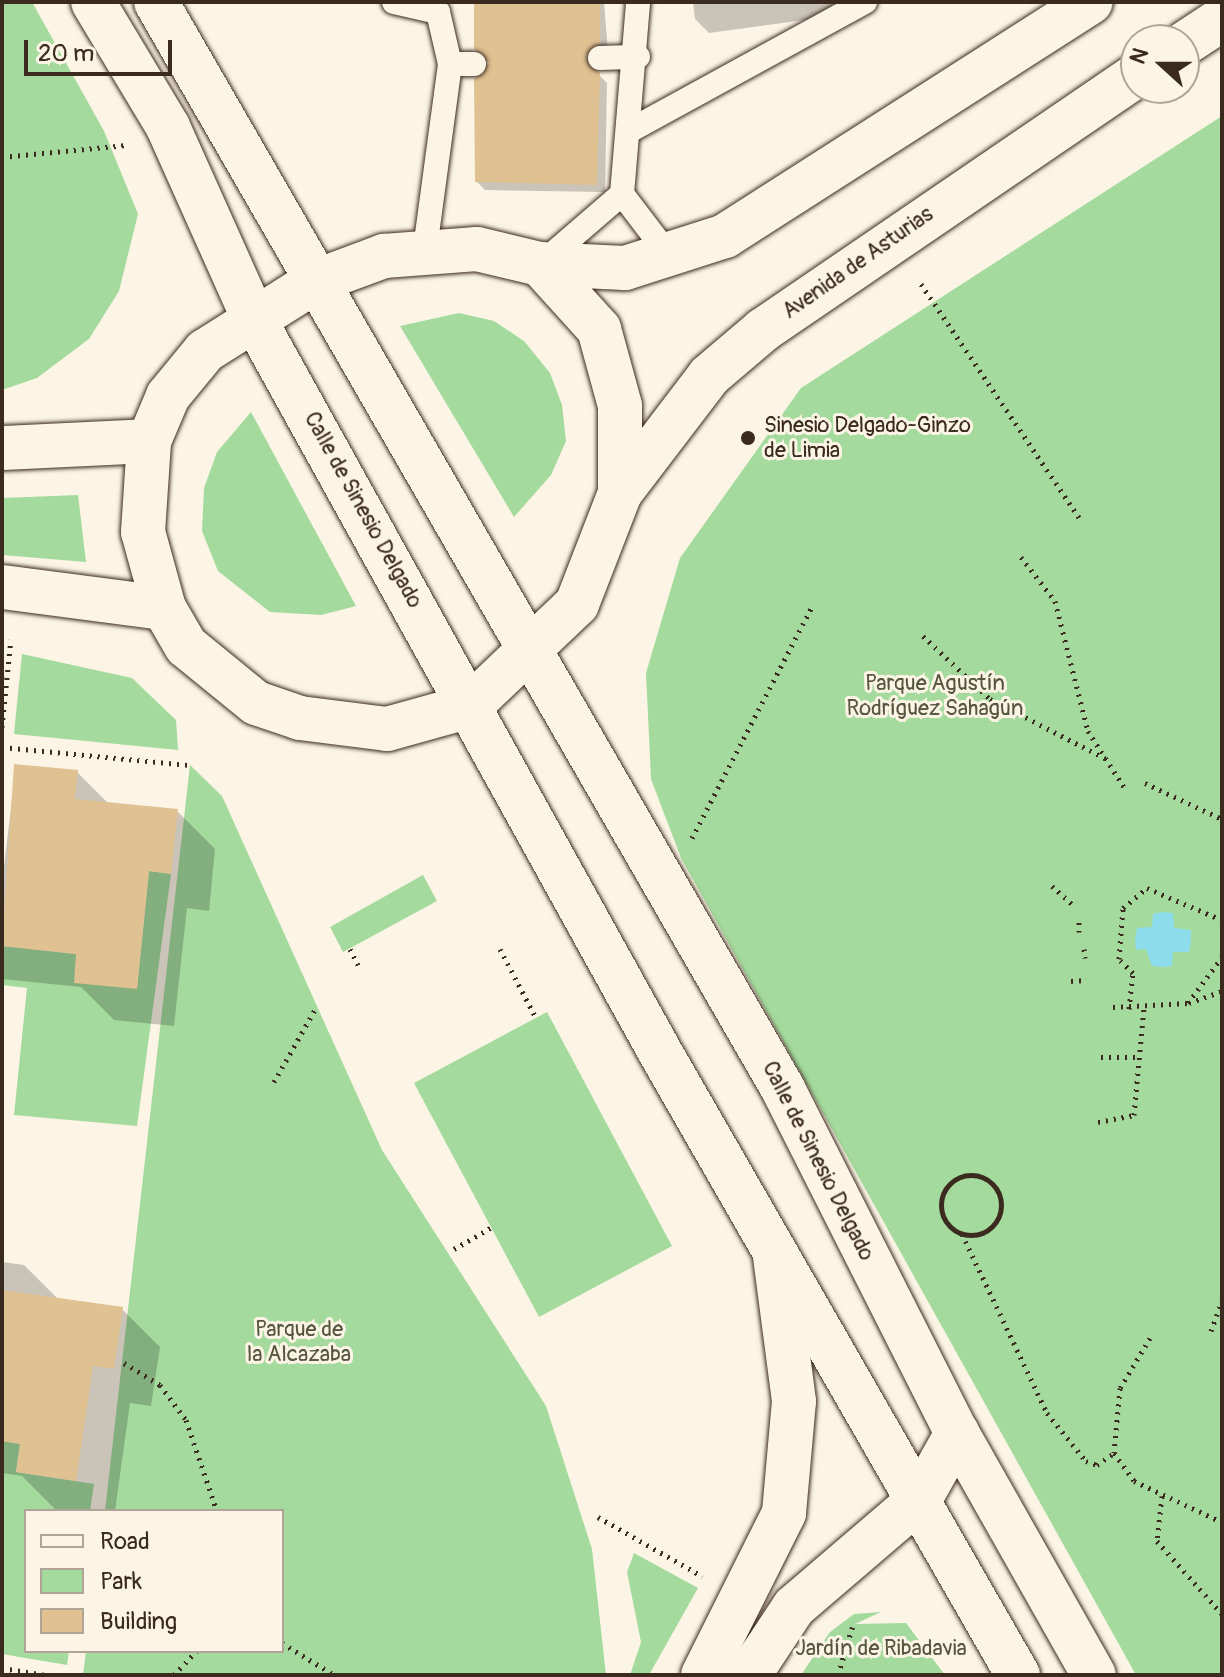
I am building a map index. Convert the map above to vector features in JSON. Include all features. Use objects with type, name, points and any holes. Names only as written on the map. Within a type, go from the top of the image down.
[{"type":"main road","name":"Calle de Sinesio Delgado","points":[[93,2],[168,127],[253,317],[1018,1675]]},
{"type":"main road","name":"Calle de Sinesio Delgado","points":[[156,2],[314,282],[536,650],[783,1089],[957,1433],[1094,1675]]},
{"type":"main road","points":[[540,264],[599,329],[620,406],[620,493],[577,604],[536,650],[470,706],[387,729],[300,718],[256,703],[186,646],[164,608],[143,532],[149,441],[177,385],[205,351],[253,317],[314,282],[425,249],[477,249],[540,264],[625,268],[670,257],[793,198],[1091,2]]},
{"type":"main road","points":[[1200,33],[1222,19]]},
{"type":"main road","name":"Avenida de Asturias","points":[[620,493],[709,376],[763,330],[1120,87]]},
{"type":"main road","points":[[2,448],[149,441]]},
{"type":"main road","points":[[2,587],[164,608]]},
{"type":"main road","points":[[703,1675],[784,1513],[794,1449],[790,1337],[771,1238]]},
{"type":"main road","points":[[749,1675],[794,1607],[920,1499],[957,1433]]},
{"type":"lane","points":[[394,2],[438,12],[462,64],[425,249]]},
{"type":"lane","points":[[540,264],[622,194],[638,57],[638,2]]},
{"type":"lane","points":[[631,130],[865,2]]},
{"type":"lane","points":[[600,58],[638,57]]},
{"type":"lane","points":[[622,194],[670,257]]},
{"type":"path","points":[[2,157],[118,149]]},
{"type":"path","points":[[921,284],[1079,517]]},
{"type":"path","points":[[1021,557],[1055,601],[1071,680],[1088,731],[1124,787]]},
{"type":"path","points":[[687,847],[813,605]]},
{"type":"path","points":[[923,636],[990,699],[1107,760]]},
{"type":"path","points":[[2,727],[11,639]]},
{"type":"path","points":[[2,747],[190,765]]},
{"type":"path","points":[[1145,783],[1222,819]]},
{"type":"path","points":[[1052,886],[1073,905]]},
{"type":"path","points":[[1129,1009],[1133,973],[1119,959],[1123,908],[1147,888],[1222,920]]},
{"type":"path","points":[[1079,918],[1079,932]]},
{"type":"path","points":[[350,949],[358,965]]},
{"type":"path","points":[[500,949],[536,1018]]},
{"type":"path","points":[[1084,949],[1085,958]]},
{"type":"path","points":[[1188,1003],[1222,957]]},
{"type":"path","points":[[1071,981],[1086,980]]},
{"type":"path","points":[[1113,1007],[1129,1009],[1188,1003],[1222,991]]},
{"type":"path","points":[[274,1082],[317,1006]]},
{"type":"path","points":[[1098,1122],[1134,1115],[1144,1007]]},
{"type":"path","points":[[1101,1057],[1140,1057]]},
{"type":"path","points":[[962,1234],[976,1235],[998,1219],[998,1191],[979,1175],[955,1178],[941,1198],[941,1213],[962,1234],[1047,1413],[1086,1461],[1097,1465],[1114,1453]]},
{"type":"path","points":[[454,1249],[492,1227]]},
{"type":"path","points":[[1211,1331],[1222,1301]]},
{"type":"path","points":[[1150,1338],[1120,1388],[1114,1453],[1124,1473],[1162,1496],[1222,1522]]},
{"type":"path","points":[[124,1363],[160,1385],[186,1420],[216,1509]]},
{"type":"path","points":[[1162,1496],[1157,1541],[1222,1614]]},
{"type":"path","points":[[598,1517],[707,1579]]},
{"type":"path","points":[[838,1675],[859,1614]]},
{"type":"path","points":[[284,1644],[334,1675]]},
{"type":"path","points":[[174,1675],[194,1653]]},
{"type":"path","points":[[2,1668],[45,1675]]},
{"type":"green space","points":[[2,2],[32,2],[104,131],[138,214],[119,291],[89,339],[37,378],[2,390]]},
{"type":"green space","name":"Parque Agustín Rodríguez Sahagún","points":[[1222,116],[1222,1675],[1136,1675],[681,858],[651,779],[646,673],[680,558],[801,388]]},
{"type":"green space","points":[[459,313],[494,321],[524,341],[550,373],[562,405],[566,441],[551,475],[514,517],[400,326]]},
{"type":"green space","points":[[251,412],[356,606],[321,615],[270,612],[218,571],[202,531],[204,488],[217,452]]},
{"type":"green space","points":[[78,495],[86,562],[2,555],[2,498]]},
{"type":"green space","points":[[22,654],[132,678],[176,720],[178,750],[14,734]]},
{"type":"green space","name":"Parque de la Alcazaba","points":[[190,765],[222,796],[382,1150],[546,1406],[592,1549],[606,1675],[83,1675],[86,1653],[284,1653],[284,1509],[105,1509]]},
{"type":"green space","points":[[149,871],[171,874],[137,1126],[14,1115],[27,988],[2,985],[2,946],[76,954],[137,988]]},
{"type":"green space","points":[[423,875],[437,901],[343,952],[330,927]]},
{"type":"green space","points":[[547,1012],[672,1246],[539,1317],[414,1083]]},
{"type":"green space","points":[[2,1441],[20,1444],[16,1472],[94,1484],[90,1509],[24,1509],[24,1653],[69,1653],[67,1665],[2,1654]]},
{"type":"green space","points":[[634,1553],[698,1588],[649,1675],[630,1675],[641,1642],[627,1572]]},
{"type":"green space","name":"Jardín de Ribadavia","points":[[881,1612],[855,1624],[906,1623],[945,1675],[801,1675],[830,1632],[854,1614]]},
{"type":"water","points":[[1173,913],[1174,928],[1191,930],[1189,952],[1173,952],[1172,966],[1152,966],[1146,949],[1136,950],[1137,928],[1152,927],[1153,914]]},
{"type":"building","points":[[474,2],[600,2],[600,43],[585,58],[600,73],[597,185],[475,182],[474,79],[489,63],[474,49]]},
{"type":"building","points":[[14,764],[78,770],[75,799],[178,809],[171,874],[149,871],[137,989],[74,983],[76,954],[2,946]]},
{"type":"building","points":[[2,1290],[123,1307],[114,1369],[93,1366],[76,1481],[16,1472],[20,1444],[2,1441]]},
{"type":"place","name":"Sinesio Delgado-Ginzo de Limia","points":[[748,438]]}]
